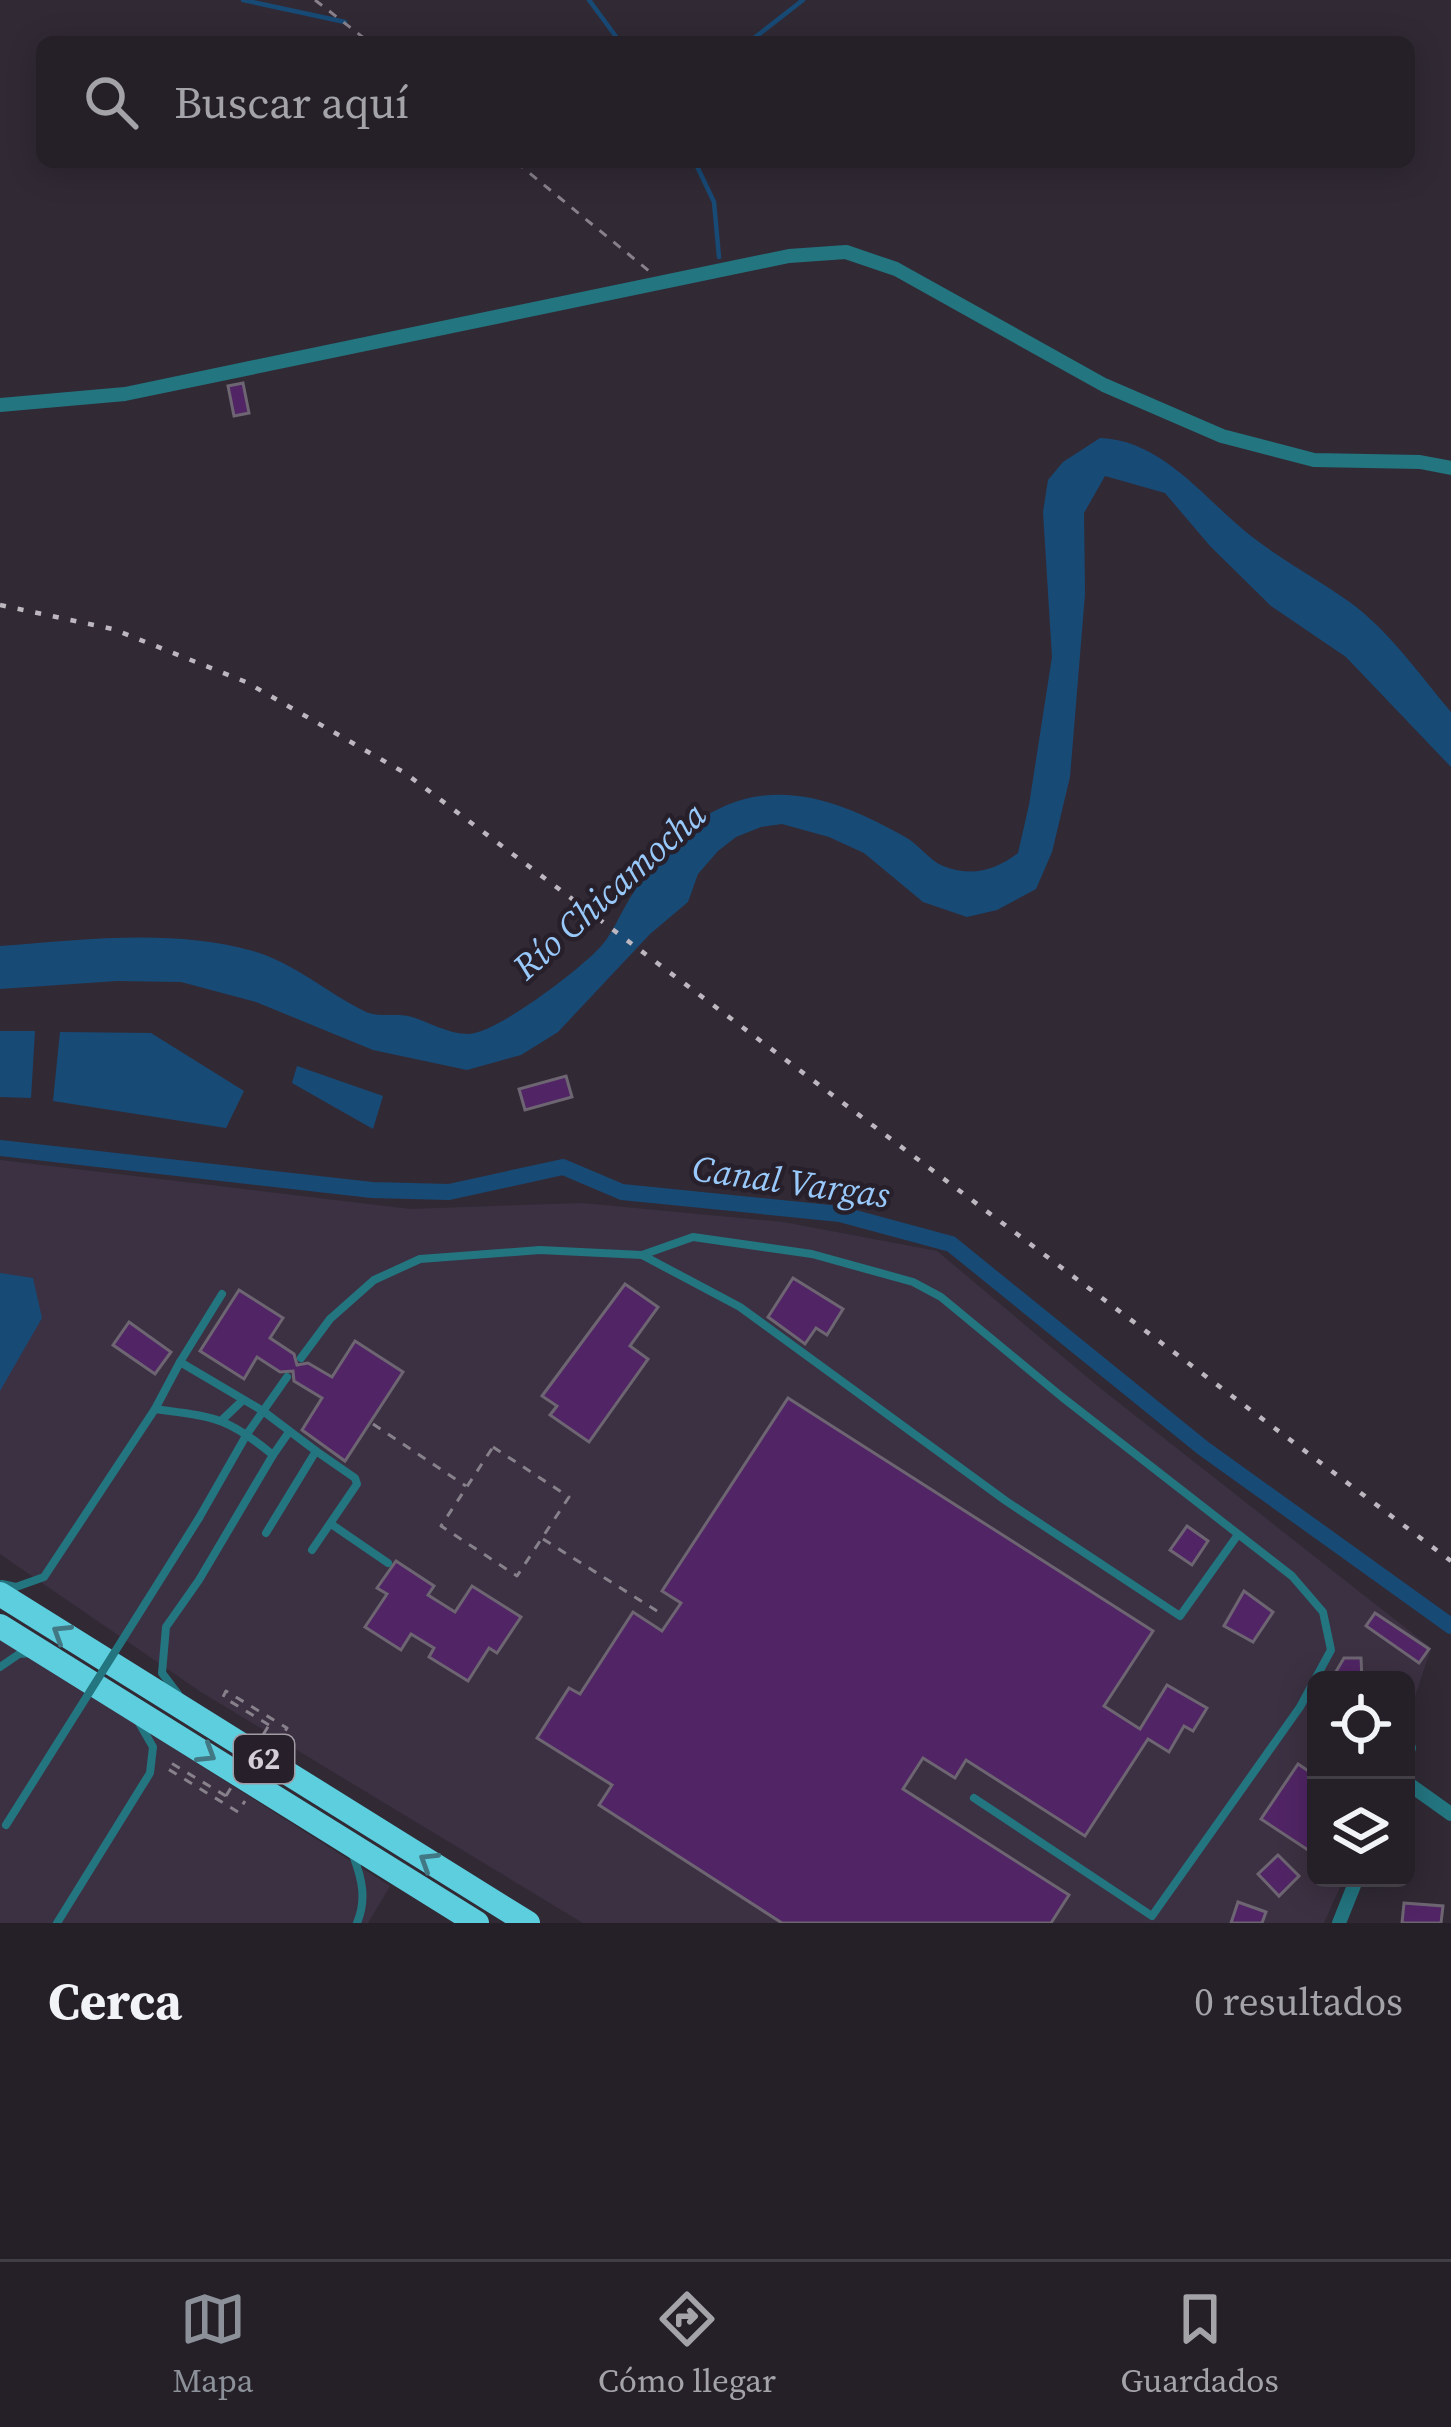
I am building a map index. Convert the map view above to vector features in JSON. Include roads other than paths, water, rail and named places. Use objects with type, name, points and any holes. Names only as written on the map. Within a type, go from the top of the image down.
[{"type":"highway","name":"62","points":[[0,1594],[193,1715],[348,1842],[477,1923]]},
{"type":"highway","name":"62","points":[[0,1626],[128,1704],[527,1923]]},
{"type":"street","points":[[0,405],[125,394],[789,256],[846,252],[896,269],[1104,385],[1222,436],[1314,460],[1420,462],[1451,468]]},
{"type":"street","points":[[1415,1788],[1451,1814]]},
{"type":"street","points":[[1339,1923],[1353,1887]]},
{"type":"lane","points":[[642,1256],[693,1237],[812,1254],[913,1282],[941,1297],[1292,1576],[1323,1612],[1331,1650],[1300,1707],[1152,1916],[974,1798]]},
{"type":"lane","points":[[301,1358],[330,1319],[374,1280],[420,1259],[540,1250],[642,1256],[740,1306],[1006,1501],[1180,1616],[1237,1536]]},
{"type":"lane","points":[[0,1584],[16,1587],[44,1577],[155,1409],[222,1294]]},
{"type":"lane","points":[[180,1362],[263,1412],[355,1478],[357,1484],[312,1550]]},
{"type":"lane","points":[[0,1836],[247,1434],[287,1377]]},
{"type":"lane","points":[[223,1419],[243,1400]]},
{"type":"lane","points":[[155,1409],[223,1419],[272,1455]]},
{"type":"lane","points":[[193,1715],[162,1673],[166,1627],[290,1431]]},
{"type":"lane","points":[[266,1533],[316,1451]]},
{"type":"lane","points":[[331,1524],[388,1563]]},
{"type":"lane","points":[[0,1666],[19,1654],[40,1652]]},
{"type":"lane","points":[[57,1923],[150,1773],[153,1748],[128,1704]]},
{"type":"lane","points":[[348,1842],[362,1883],[357,1923]]},
{"type":"water","points":[[1100,438],[1123,441],[1163,460],[1251,536],[1379,627],[1451,712],[1451,767],[1346,657],[1271,606],[1165,493],[1105,476],[1084,513],[1085,594],[1070,777],[1052,852],[1036,889],[997,910],[967,917],[923,902],[864,853],[782,824],[761,827],[718,851],[698,874],[688,902],[650,934],[558,1032],[521,1055],[467,1070],[373,1050],[256,1002],[181,982],[0,989],[0,946],[127,938],[190,940],[268,956],[369,1013],[408,1016],[469,1034],[519,1011],[593,954],[668,846],[727,805],[774,795],[820,800],[886,827],[943,866],[973,871],[1000,864],[1018,853],[1052,657],[1043,512],[1048,480],[1063,462]]},
{"type":"water","points":[[0,1031],[35,1031],[31,1098],[0,1097]]},
{"type":"water","points":[[60,1032],[151,1033],[244,1091],[226,1128],[53,1101]]},
{"type":"water","points":[[297,1066],[383,1096],[373,1129],[292,1083]]},
{"type":"water","points":[[0,1273],[33,1278],[42,1318],[0,1391]]},
{"type":"waterway","points":[[243,0],[345,22]]},
{"type":"waterway","points":[[589,0],[616,36]]},
{"type":"waterway","points":[[757,36],[803,0]]},
{"type":"waterway","points":[[698,168],[714,202],[719,257]]},
{"type":"waterway","name":"Canal Vargas","points":[[0,1148],[372,1190],[449,1192],[563,1167],[622,1192],[840,1214],[951,1244],[1203,1448],[1451,1626]]},
{"type":"railway","points":[[0,605],[113,629],[246,682],[405,773],[1451,1561]]},
{"type":"water label","name":"Río Chicamocha","points":[[609,890]]}]
